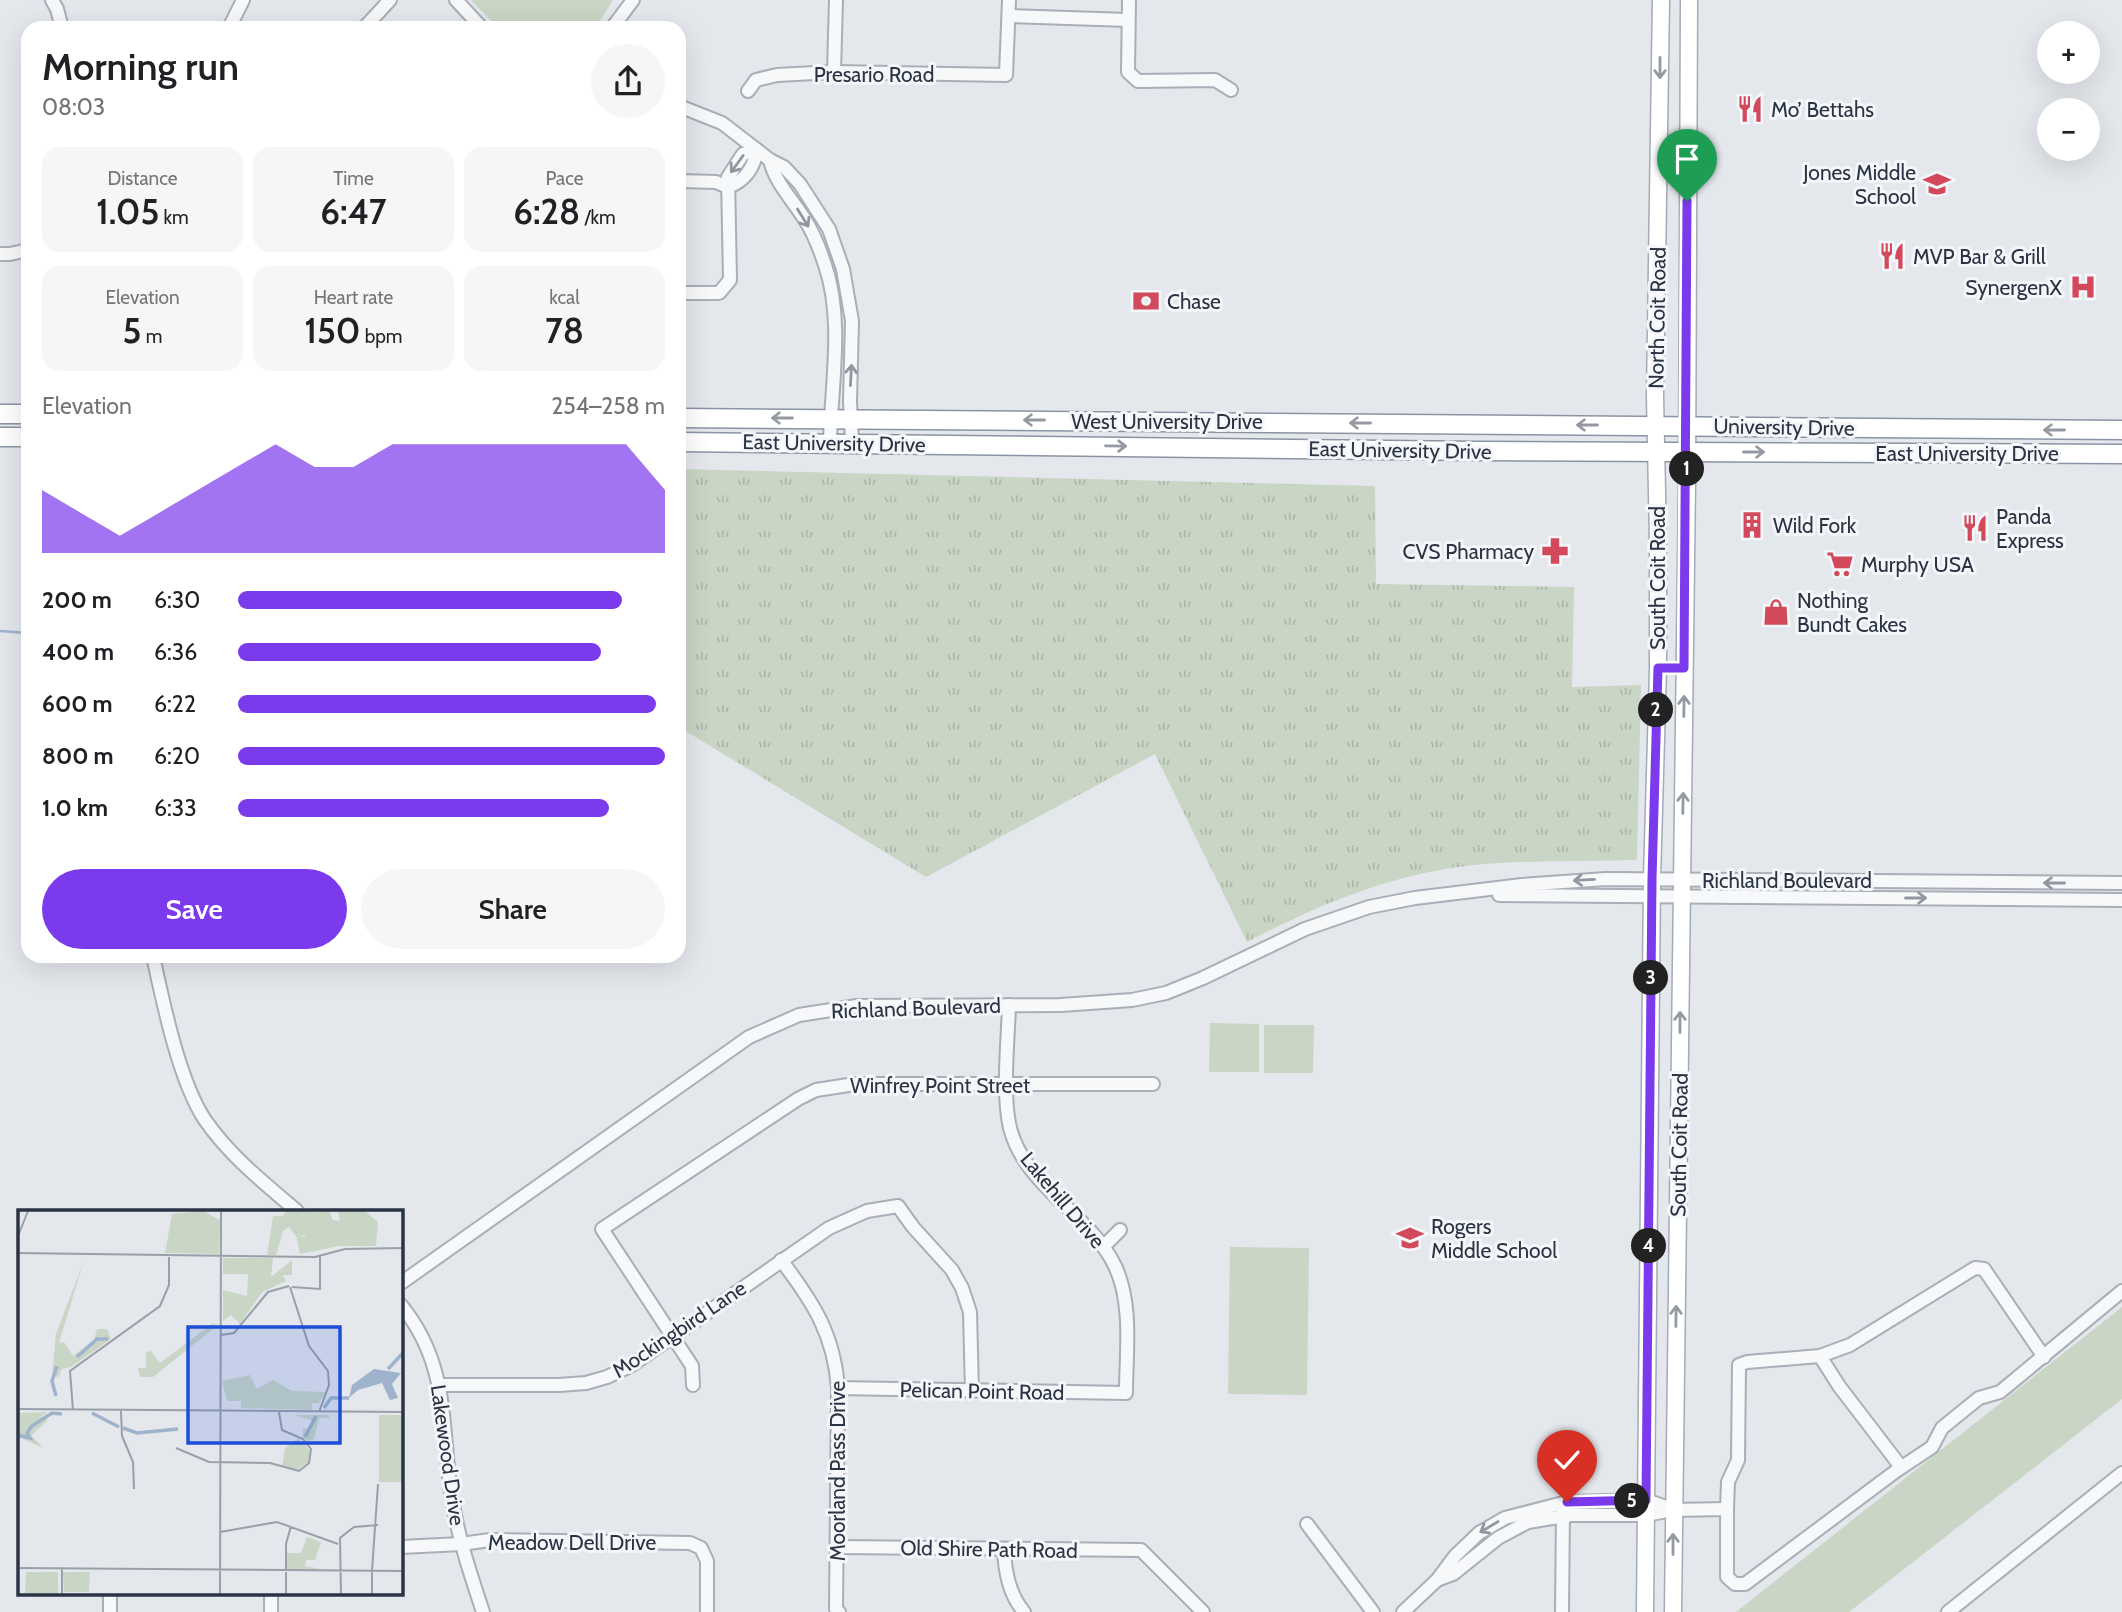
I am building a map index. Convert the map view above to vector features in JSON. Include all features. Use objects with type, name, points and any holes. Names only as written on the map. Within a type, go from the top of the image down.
[{"type":"highway","points":[[0,414],[21,414]]},
{"type":"highway","name":"West University Drive","points":[[686,418],[1655,425]]},
{"type":"highway","name":"University Drive","points":[[1655,425],[2122,430]]},
{"type":"highway","points":[[0,437],[21,437]]},
{"type":"highway","name":"East University Drive","points":[[686,442],[2122,454]]},
{"type":"main road","name":"North Coit Road","points":[[1655,425],[1661,0]]},
{"type":"main road","name":"North Coit Road","points":[[1686,426],[1689,0]]},
{"type":"main road","points":[[1659,143],[1688,143]]},
{"type":"main road","name":"South Coit Road","points":[[1645,1612],[1652,879],[1658,668],[1655,425]]},
{"type":"main road","name":"South Coit Road","points":[[1673,1612],[1686,426]]},
{"type":"main road","points":[[1658,668],[1684,668]]},
{"type":"main road","points":[[1650,1092],[1679,1091]]},
{"type":"main road","points":[[1649,1239],[1678,1239]]},
{"type":"street","points":[[52,0],[60,21]]},
{"type":"street","points":[[232,21],[243,0]]},
{"type":"street","points":[[370,21],[390,0]]},
{"type":"street","points":[[456,0],[476,21]]},
{"type":"street","points":[[617,21],[633,0]]},
{"type":"street","points":[[834,72],[836,0]]},
{"type":"street","points":[[1009,0],[1009,16],[1128,20]]},
{"type":"street","points":[[1129,0],[1128,72],[1132,78],[1138,81],[1215,80],[1231,90]]},
{"type":"street","name":"Presario Road","points":[[748,91],[756,80],[766,77],[834,72],[1006,75],[1009,16]]},
{"type":"street","points":[[686,109],[722,123],[770,160],[784,167],[816,206],[829,229],[843,269],[852,321],[852,443]]},
{"type":"street","points":[[686,293],[719,293],[730,280],[728,177],[743,154],[757,149]]},
{"type":"street","points":[[770,160],[774,175],[807,222],[826,267],[832,296],[834,328],[830,443]]},
{"type":"street","points":[[686,181],[716,182],[728,187]]},
{"type":"street","points":[[0,254],[21,252]]},
{"type":"street","name":"Richland Boulevard","points":[[402,1282],[749,1037],[774,1024],[799,1016],[857,1006],[1100,1004],[1132,1000],[1166,993],[1334,917],[1390,903],[1572,880],[2122,883]]},
{"type":"street","name":"Richland Boulevard","points":[[1453,895],[2122,900]]},
{"type":"street","points":[[154,963],[162,1000],[186,1079],[204,1119],[241,1163],[296,1210]]},
{"type":"street","name":"Lakehill Drive","points":[[1009,1005],[1007,1084],[1010,1128],[1021,1155],[1039,1179],[1104,1246],[1116,1269],[1124,1299],[1126,1393]]},
{"type":"street","name":"Winfrey Point Street","points":[[673,1336],[602,1229],[798,1099],[816,1090],[855,1084],[1153,1084]]},
{"type":"street","name":"Mockingbird Lane","points":[[440,1385],[559,1385],[586,1383],[607,1377],[632,1365],[829,1228],[849,1217],[898,1206],[952,1270],[962,1288],[971,1323],[972,1391]]},
{"type":"street","points":[[1104,1246],[1120,1230]]},
{"type":"street","name":"Moorland Pass Drive","points":[[780,1260],[808,1296],[821,1319],[836,1363],[836,1609],[839,1612]]},
{"type":"street","points":[[2044,1357],[1984,1269],[1975,1268],[1850,1345],[1820,1356],[1739,1365],[1738,1460],[1728,1482],[1727,1577],[1735,1584],[1745,1584],[1901,1467],[1932,1447],[1942,1428],[1979,1398],[2000,1392],[2044,1357],[2122,1292]]},
{"type":"street","name":"Lakewood Drive","points":[[402,1306],[412,1318],[426,1345],[440,1385],[451,1494],[461,1544],[483,1612]]},
{"type":"street","points":[[673,1336],[692,1366],[693,1385]]},
{"type":"street","points":[[1820,1356],[1839,1387],[1901,1467]]},
{"type":"street","name":"Pelican Point Road","points":[[838,1388],[1126,1393]]},
{"type":"street","points":[[1948,1612],[2122,1473]]},
{"type":"street","points":[[1403,1612],[1437,1580],[1455,1556],[1479,1533],[1505,1518],[1563,1509],[1727,1508]]},
{"type":"street","points":[[1562,1612],[1563,1509]]},
{"type":"street","points":[[1307,1524],[1368,1609],[1373,1612]]},
{"type":"street","name":"Meadow Dell Drive","points":[[402,1547],[503,1540],[690,1543],[701,1548],[707,1561],[707,1612]]},
{"type":"street","name":"Old Shire Path Road","points":[[837,1547],[1141,1550],[1203,1612]]},
{"type":"street","points":[[1004,1549],[1011,1590],[1024,1612]]},
{"type":"street","points":[[110,1594],[110,1612]]},
{"type":"street","points":[[271,1594],[271,1612]]},
{"type":"green space","points":[[471,0],[613,0],[600,21],[491,21]]},
{"type":"green space","points":[[686,469],[1375,486],[1376,584],[1574,587],[1572,687],[1641,685],[1637,860],[1497,863],[1423,873],[1346,897],[1247,942],[1155,754],[926,877],[686,731]]},
{"type":"green space","points":[[1210,1023],[1259,1024],[1259,1072],[1209,1072]]},
{"type":"green space","points":[[1264,1025],[1314,1025],[1313,1073],[1264,1073]]},
{"type":"green space","points":[[1230,1247],[1309,1248],[1307,1395],[1228,1394]]},
{"type":"green space","points":[[2122,1307],[2122,1399],[1849,1612],[1736,1612]]},
{"type":"waterway","points":[[0,631],[21,632]]},
{"type":"place","name":"Mo’ Bettahs","points":[[1750,109]]},
{"type":"place","name":"Jones Middle School","points":[[1937,184]]},
{"type":"place","name":"MVP Bar & Grill","points":[[1892,256]]},
{"type":"place","name":"SynergenX","points":[[2083,287]]},
{"type":"place","name":"Chase","points":[[1146,301]]},
{"type":"place","name":"Wild Fork","points":[[1752,525]]},
{"type":"place","name":"Panda Express","points":[[1975,528]]},
{"type":"place","name":"CVS Pharmacy","points":[[1555,551]]},
{"type":"place","name":"Murphy USA","points":[[1840,564]]},
{"type":"place","name":"Nothing Bundt Cakes","points":[[1776,612]]},
{"type":"place","name":"Rogers Middle School","points":[[1410,1238]]},
{"type":"route","points":[[1567,1502],[1646,1500],[1652,879],[1658,668],[1684,668],[1687,201]]}]
